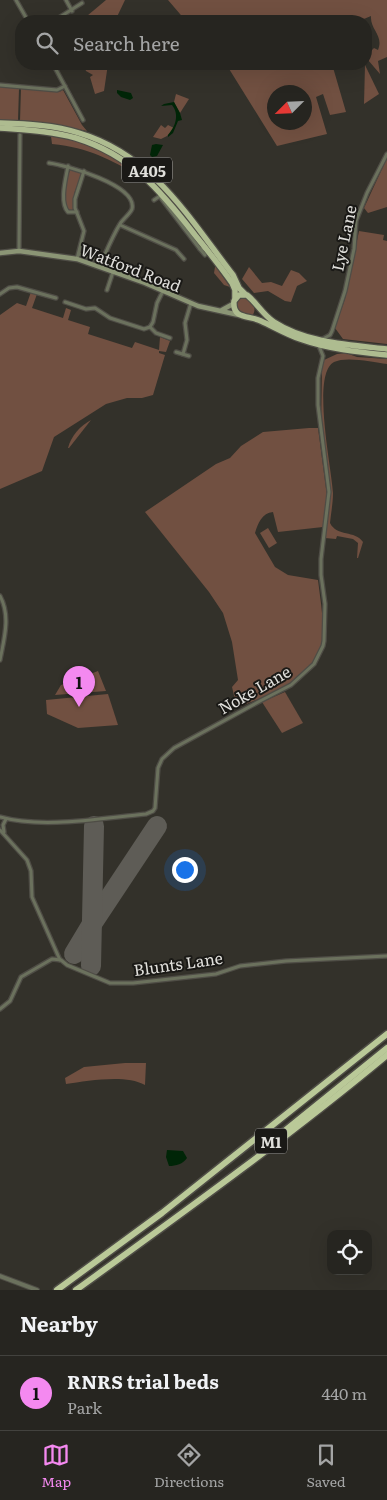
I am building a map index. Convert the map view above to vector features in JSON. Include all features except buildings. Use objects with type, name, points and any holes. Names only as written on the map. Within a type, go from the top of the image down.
[{"type":"highway","name":"A405","points":[[0,123],[57,128],[91,137],[119,150],[151,173],[185,213],[233,275],[239,288],[245,294]]},
{"type":"highway","name":"A405","points":[[0,128],[52,132],[74,137],[105,149],[139,171],[156,186],[206,253],[232,284],[235,290],[234,301]]},
{"type":"highway","points":[[151,173],[156,186]]},
{"type":"highway","points":[[320,342],[298,339],[258,319],[239,315],[234,301],[239,295],[245,294],[249,296],[269,319],[320,342],[331,349],[387,355]]},
{"type":"highway","points":[[252,318],[256,314],[257,307]]},
{"type":"highway","points":[[331,349],[387,349]]},
{"type":"highway","points":[[325,1083],[387,1029]]},
{"type":"highway","name":"M1","points":[[57,1290],[162,1213],[387,1034]]},
{"type":"highway","name":"M1","points":[[76,1290],[284,1132],[387,1048]]},
{"type":"highway","points":[[154,1232],[307,1119],[387,1055]]},
{"type":"main road","name":"Watford Road","points":[[0,253],[18,251],[78,256],[101,263],[114,271],[191,303],[239,315]]},
{"type":"main road","points":[[222,310],[234,301]]},
{"type":"street","points":[[16,0],[25,15]]},
{"type":"street","points":[[66,0],[72,11]]},
{"type":"street","points":[[64,15],[82,3]]},
{"type":"street","points":[[56,70],[83,120]]},
{"type":"street","points":[[0,85],[57,90],[65,86]]},
{"type":"street","points":[[18,251],[20,135]]},
{"type":"street","name":"Lye Lane","points":[[332,331],[345,291],[354,249],[356,221],[367,193],[387,154]]},
{"type":"street","points":[[49,163],[68,166],[103,179],[123,192],[132,204],[131,211],[120,225],[101,263]]},
{"type":"street","points":[[68,166],[65,208],[68,212],[77,212]]},
{"type":"street","points":[[78,256],[84,231],[75,203],[84,171]]},
{"type":"street","points":[[139,171],[200,249],[206,253]]},
{"type":"street","points":[[154,200],[160,196]]},
{"type":"street","points":[[120,225],[173,249],[184,259]]},
{"type":"street","points":[[107,290],[114,271]]},
{"type":"street","points":[[0,294],[9,288],[17,287],[56,298]]},
{"type":"street","points":[[64,302],[86,309],[95,308],[110,318],[142,329],[150,327],[153,322],[156,306],[163,291]]},
{"type":"street","points":[[182,354],[187,340],[186,320],[191,303]]},
{"type":"street","points":[[150,327],[154,332],[170,338]]},
{"type":"street","points":[[332,331],[331,349],[323,356],[320,342],[330,335],[332,331]]},
{"type":"street","points":[[176,352],[189,356]]},
{"type":"street","name":"Noke Lane","points":[[0,817],[42,822],[88,820],[146,814],[154,808],[158,768],[162,759],[174,748],[291,685],[314,664],[324,641],[325,604],[321,567],[329,498],[318,405],[318,378],[323,356]]},
{"type":"street","points":[[0,596],[7,616],[0,660]]},
{"type":"street","points":[[4,834],[3,825],[6,819]]},
{"type":"street","points":[[0,830],[27,860],[31,871],[32,897],[61,960]]},
{"type":"street","points":[[0,1010],[10,1001],[22,977],[52,959],[57,952]]},
{"type":"street","name":"Blunts Lane","points":[[52,959],[61,960],[67,965],[110,983],[141,982],[216,974],[240,966],[286,961],[387,956]]},
{"type":"street","points":[[0,1276],[37,1290]]},
{"type":"shaded area","points":[[106,0],[125,0],[118,15],[88,15]]},
{"type":"shaded area","points":[[168,0],[387,0],[387,57],[378,61],[380,74],[372,65],[372,50],[374,48],[378,50],[379,40],[372,23],[372,15],[181,15]]},
{"type":"shaded area","points":[[107,70],[104,91],[95,94],[90,77],[93,75],[86,71]]},
{"type":"shaded area","points":[[230,70],[334,70],[346,112],[330,115],[323,94],[316,97],[327,134],[277,146],[267,130],[312,130],[312,85],[267,85],[267,130]]},
{"type":"shaded area","points":[[365,70],[367,70],[379,94],[364,104]]},
{"type":"shaded area","points":[[0,87],[19,88],[18,120],[0,120]]},
{"type":"shaded area","points":[[21,88],[59,92],[63,90],[87,131],[55,124],[20,121]]},
{"type":"shaded area","points":[[117,90],[131,93],[133,98],[130,100],[121,97]]},
{"type":"shaded area","points":[[176,94],[189,99],[180,113],[174,102]]},
{"type":"shaded area","points":[[174,102],[182,120],[178,121],[173,133],[168,137],[174,125],[176,113],[172,105],[161,106]]},
{"type":"shaded area","points":[[161,125],[165,128],[168,125],[174,128],[167,136],[161,139],[153,137]]},
{"type":"shaded area","points":[[51,136],[76,141],[99,150],[121,162],[141,177],[99,155],[77,148],[52,144]]},
{"type":"shaded area","points":[[152,145],[163,145],[157,156],[152,157],[150,155]]},
{"type":"shaded area","points":[[387,158],[387,207],[368,213],[364,208]]},
{"type":"shaded area","points":[[71,169],[81,172],[81,174],[74,194],[74,208],[71,211],[68,210],[67,205],[66,183]]},
{"type":"shaded area","points":[[359,231],[384,235],[383,240],[387,241],[387,344],[343,339],[335,328],[345,299]]},
{"type":"shaded area","points":[[215,267],[230,287],[224,285],[214,273]]},
{"type":"shaded area","points":[[249,267],[262,283],[271,282],[282,286],[291,270],[299,273],[307,281],[297,286],[291,302],[285,301],[268,291],[254,293],[242,279]]},
{"type":"shaded area","points":[[31,292],[37,294],[32,308],[63,318],[66,308],[71,310],[68,320],[90,327],[88,334],[132,348],[135,342],[159,350],[160,337],[170,341],[166,352],[159,351],[159,353],[165,355],[153,395],[142,398],[127,398],[106,404],[54,437],[42,471],[0,489],[0,315],[17,303],[26,306]]},
{"type":"shaded area","points":[[240,297],[246,297],[252,303],[254,313],[252,316],[242,313],[238,309],[237,300]]},
{"type":"shaded area","points":[[346,353],[357,357],[387,359],[387,364],[352,359],[339,360],[334,362],[327,370],[324,384],[324,423],[333,493],[330,523],[341,532],[360,538],[363,542],[358,558],[358,543],[353,539],[337,536],[336,539],[325,538],[329,505],[321,426],[322,367],[324,360],[337,354]]},
{"type":"shaded area","points":[[91,420],[69,448],[68,448],[76,432]]},
{"type":"shaded area","points":[[318,428],[327,496],[323,527],[278,532],[273,512],[263,516],[255,533],[275,567],[288,575],[318,580],[323,625],[321,647],[305,672],[293,681],[280,689],[237,708],[232,687],[238,680],[232,642],[223,613],[209,592],[145,512],[216,464],[230,458],[241,446],[263,432]]},
{"type":"shaded area","points":[[268,528],[277,543],[269,548],[260,533]]},
{"type":"shaded area","points":[[98,671],[106,691],[55,695],[61,685]]},
{"type":"shaded area","points":[[285,692],[303,723],[282,733],[262,702]]},
{"type":"shaded area","points":[[108,694],[118,725],[78,728],[47,714],[46,700]]},
{"type":"shaded area","points":[[146,1063],[145,1085],[117,1079],[66,1084],[65,1078],[84,1067]]},
{"type":"shaded area","points":[[167,1150],[183,1151],[187,1158],[179,1164],[169,1166],[166,1157]]},
{"type":"runway","points":[[91,966],[94,826]]},
{"type":"runway","points":[[74,954],[157,826]]},
{"type":"place","name":"RNRS trial beds","points":[[79,707]]}]
